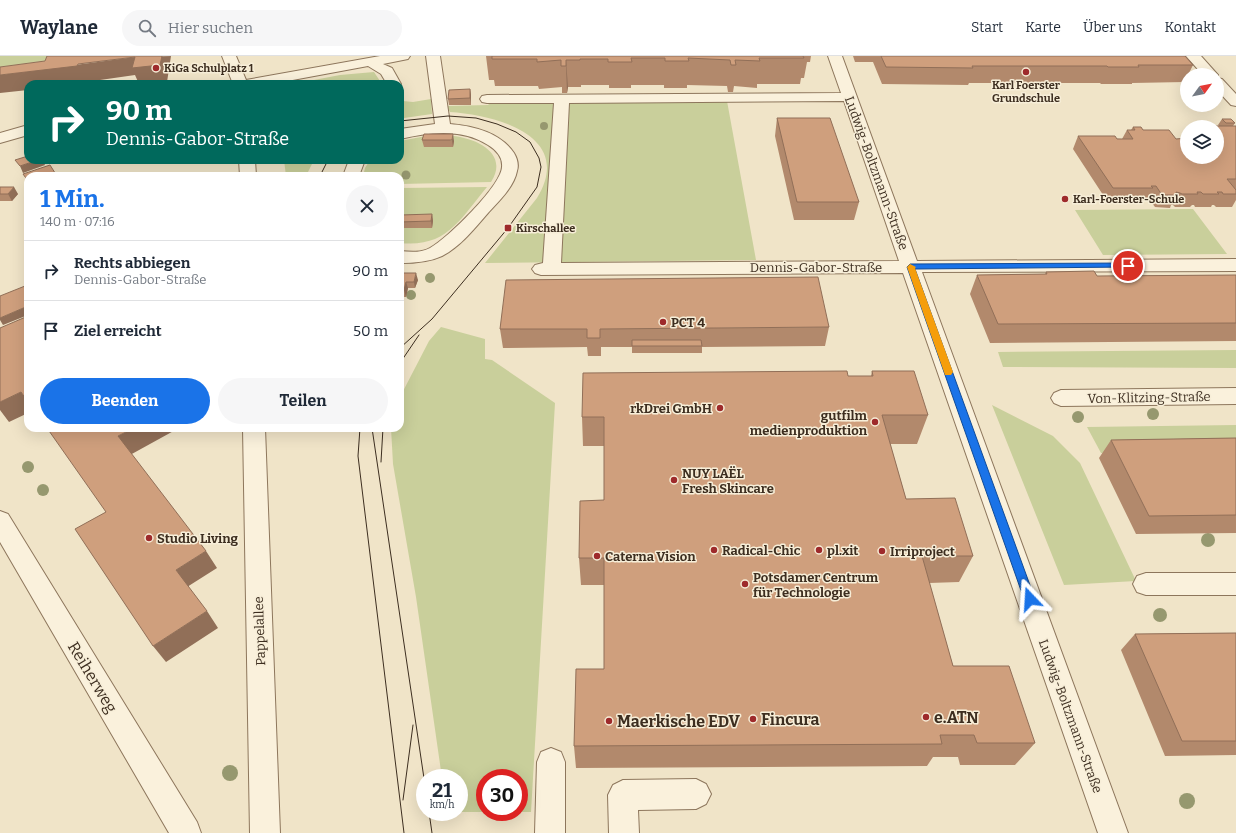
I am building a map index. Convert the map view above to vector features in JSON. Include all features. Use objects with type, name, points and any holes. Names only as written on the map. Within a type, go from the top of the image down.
[{"type":"street","points":[[229,56],[238,80]]},
{"type":"street","points":[[270,80],[403,56]]},
{"type":"street","points":[[433,56],[443,128]]},
{"type":"street","name":"Ludwig-Boltzmann-Straße","points":[[835,56],[1113,833]]},
{"type":"street","points":[[1193,56],[1204,68]]},
{"type":"street","points":[[370,62],[387,71],[392,80]]},
{"type":"street","points":[[1224,89],[1236,102]]},
{"type":"street","points":[[487,100],[850,97]]},
{"type":"street","name":"Dennis-Gabor-Straße","points":[[562,99],[546,269],[1236,265]]},
{"type":"street","points":[[404,133],[443,128],[468,131],[481,135],[494,142],[505,151],[509,160],[510,168],[502,187],[450,243],[437,251],[426,255],[404,257]]},
{"type":"street","points":[[0,138],[24,131]]},
{"type":"street","name":"Von-Klitzing-Straße","points":[[1061,398],[1236,396]]},
{"type":"street","name":"Pappelallee","points":[[254,432],[264,833]]},
{"type":"street","name":"Reiherweg","points":[[0,521],[186,833]]},
{"type":"street","points":[[1146,584],[1236,584]]},
{"type":"street","points":[[550,833],[551,762]]},
{"type":"street","points":[[624,833],[624,795],[696,794]]},
{"type":"green space","points":[[0,56],[81,56],[0,67]]},
{"type":"green space","points":[[374,72],[379,80],[314,80],[340,75]]},
{"type":"green space","points":[[431,99],[432,114],[404,118],[404,101],[413,102]]},
{"type":"green space","points":[[727,101],[756,260],[485,263],[537,198],[546,177],[546,159],[538,144],[525,133],[508,124],[488,118],[450,112],[447,106],[488,105],[490,103]]},
{"type":"green space","points":[[426,136],[454,136],[481,144],[494,156],[496,172],[491,182],[404,184],[404,172],[364,172],[368,164],[404,164],[404,140]]},
{"type":"green space","points":[[284,164],[312,164],[308,172],[286,172]]},
{"type":"green space","points":[[487,187],[451,229],[430,241],[416,243],[404,243],[404,188]]},
{"type":"green space","points":[[1193,209],[1227,254],[1103,255],[1075,210]]},
{"type":"green space","points":[[441,327],[485,339],[485,359],[492,360],[555,403],[531,812],[528,812],[528,769],[476,769],[476,812],[468,812],[468,769],[441,769],[416,597],[393,464],[391,432],[404,432],[404,389],[429,341]]},
{"type":"green space","points":[[1236,350],[1236,368],[1003,367],[998,352]]},
{"type":"green space","points":[[992,405],[1053,436],[1080,463],[1136,581],[1064,585]]},
{"type":"green space","points":[[1236,425],[1236,451],[1101,453],[1087,427]]},
{"type":"building","points":[[47,56],[162,56],[160,65],[132,68],[135,57],[78,64],[77,66],[0,75],[0,67],[45,61]]},
{"type":"building","points":[[492,56],[803,56],[804,58],[759,58],[760,61],[735,60],[736,65],[731,65],[730,60],[688,58],[689,61],[665,61],[665,58],[631,58],[632,62],[608,62],[608,59],[580,59],[566,60],[566,66],[561,66],[561,60],[537,62],[537,59],[492,59]]},
{"type":"building","points":[[881,56],[1185,56],[1193,65],[1138,65],[1139,67],[886,67]]},
{"type":"building","points":[[470,89],[470,98],[448,99],[449,90]]},
{"type":"building","points":[[777,118],[830,118],[859,202],[797,202]]},
{"type":"building","points":[[1222,119],[1231,119],[1235,123],[1226,123]]},
{"type":"building","points":[[1224,126],[1236,126],[1236,179],[1227,179],[1236,190],[1236,194],[1223,194],[1222,192],[1217,192],[1219,194],[1203,194],[1201,192],[1197,192],[1198,194],[1182,194],[1176,192],[1177,195],[1162,195],[1156,186],[1151,186],[1153,188],[1113,188],[1078,136],[1115,136],[1117,139],[1133,139],[1127,130],[1135,130],[1133,127],[1141,127],[1143,130],[1169,130],[1176,139],[1180,139],[1180,164],[1224,164]]},
{"type":"building","points":[[424,134],[453,134],[452,140],[422,140]]},
{"type":"building","points":[[24,157],[24,164],[26,164],[20,166],[15,160]]},
{"type":"building","points":[[50,165],[54,172],[29,172]]},
{"type":"building","points":[[0,187],[14,187],[8,194],[0,194]]},
{"type":"building","points":[[432,214],[431,221],[404,222],[404,215]]},
{"type":"building","points":[[1094,271],[1097,276],[1236,275],[1236,323],[998,324],[977,275],[1047,274],[1046,272]]},
{"type":"building","points":[[404,273],[416,273],[414,282],[406,282],[404,290]]},
{"type":"building","name":"PCT 4","points":[[818,277],[829,327],[600,329],[600,338],[587,338],[587,329],[500,329],[506,280]]},
{"type":"building","points":[[24,286],[24,308],[0,318],[0,296]]},
{"type":"building","points":[[24,318],[24,396],[21,392],[0,402],[0,328]]},
{"type":"building","points":[[632,340],[701,340],[702,346],[632,346]]},
{"type":"building","name":"Potsdamer Centrum für Technologie","points":[[847,371],[848,376],[873,376],[872,371],[914,371],[928,415],[882,415],[906,499],[955,498],[973,556],[922,556],[953,666],[1009,666],[1035,743],[977,743],[974,735],[940,735],[942,744],[574,746],[576,669],[604,669],[604,558],[579,558],[580,501],[604,500],[604,417],[582,417],[583,373]]},
{"type":"building","name":"Studio Living","points":[[50,432],[126,432],[118,436],[206,551],[176,570],[207,611],[153,646],[75,529],[106,512]]},
{"type":"building","points":[[1236,438],[1236,515],[1149,516],[1111,440]]},
{"type":"building","points":[[1236,633],[1236,741],[1182,741],[1135,634]]},
{"type":"tram line","points":[[404,121],[448,116],[476,118],[497,124],[516,132],[530,142],[539,158],[541,167],[537,187],[508,228],[432,319],[404,344]]},
{"type":"tram line","points":[[322,172],[326,164]]},
{"type":"tram line","points":[[404,357],[419,335]]},
{"type":"tram line","points":[[360,432],[358,456],[404,833]]},
{"type":"tram line","points":[[373,432],[423,769]]},
{"type":"tram line","points":[[381,462],[383,432]]},
{"type":"tram line","points":[[403,800],[413,725]]},
{"type":"tram line","points":[[430,821],[432,833]]},
{"type":"slow traffic","points":[[912,267],[910,267],[948,372]]},
{"type":"place","name":"KiGa Schulplatz 1","points":[[156,68]]},
{"type":"place","name":"Karl Foerster Grundschule","points":[[1026,72]]},
{"type":"place","name":"Karl-Foerster-Schule","points":[[1065,199]]},
{"type":"place","name":"Kirschallee","points":[[508,228]]},
{"type":"place","name":"PCT 4","points":[[663,322]]},
{"type":"place","name":"rkDrei GmbH","points":[[720,408]]},
{"type":"place","name":"gutfilm medienproduktion","points":[[875,422]]},
{"type":"place","name":"NUY LAËL Fresh Skincare","points":[[674,480]]},
{"type":"place","name":"Studio Living","points":[[149,538]]},
{"type":"place","name":"Radical-Chic","points":[[714,550]]},
{"type":"place","name":"pl.xit","points":[[819,550]]},
{"type":"place","name":"Irriproject","points":[[882,551]]},
{"type":"place","name":"Caterna Vision","points":[[597,556]]},
{"type":"place","name":"Potsdamer Centrum für Technologie","points":[[745,584]]},
{"type":"place","name":"e.ATN","points":[[926,717]]},
{"type":"place","name":"Fincura","points":[[753,719]]},
{"type":"place","name":"Maerkische EDV","points":[[609,721]]},
{"type":"route","points":[[1030,599],[910,267],[1128,266]]}]
